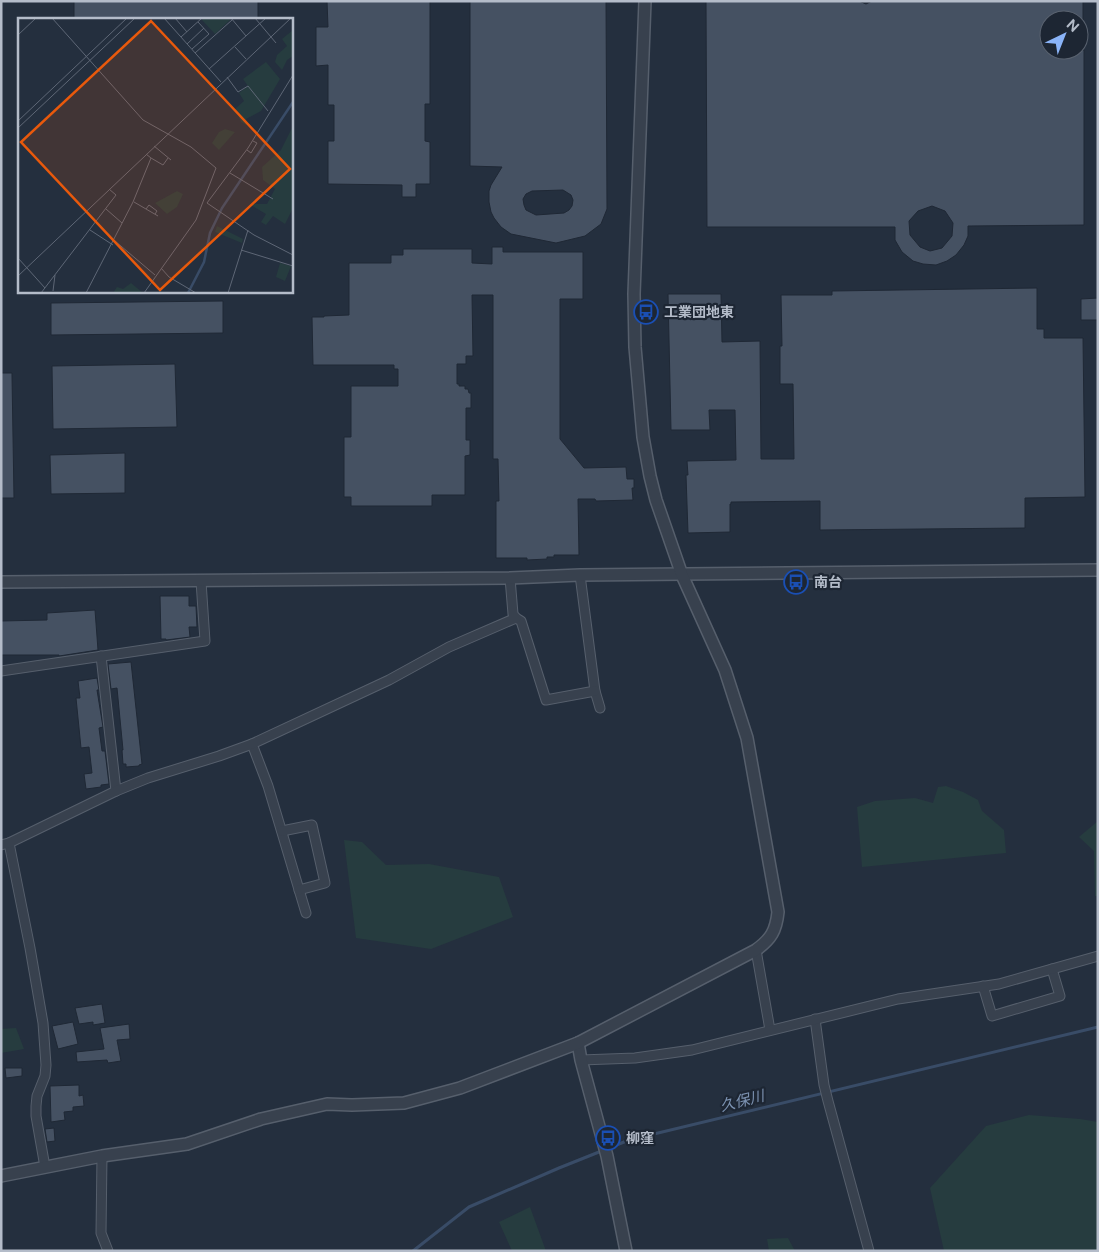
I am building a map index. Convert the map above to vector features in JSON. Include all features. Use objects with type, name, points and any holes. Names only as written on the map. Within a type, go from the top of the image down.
[{"type":"street","points":[[1,1176],[102,1156],[187,1144],[261,1119],[326,1104],[404,1104],[460,1088],[578,1043],[756,950],[772,936],[778,912],[747,738],[725,670],[682,575],[656,500],[643,437],[635,347],[634,294],[645,1]]},
{"type":"street","points":[[1,582],[510,578],[580,575],[1098,570]]},
{"type":"street","points":[[580,575],[595,691],[600,708]]},
{"type":"street","points":[[510,578],[514,614],[516,618],[521,620],[546,700],[595,691]]},
{"type":"street","points":[[1,671],[205,641],[201,581]]},
{"type":"street","points":[[45,1167],[36,1116],[37,1096],[45,1076],[46,1064],[43,1023],[30,948],[5,844],[116,790],[252,744],[389,680],[449,647],[516,618]]},
{"type":"street","points":[[101,656],[116,790]]},
{"type":"street","points":[[252,744],[268,786],[306,913]]},
{"type":"street","points":[[282,831],[312,824],[325,883],[299,890]]},
{"type":"street","points":[[756,950],[770,1030]]},
{"type":"street","points":[[581,1060],[635,1058],[692,1050],[898,999],[999,984],[1098,956]]},
{"type":"street","points":[[983,986],[992,1016],[1060,996],[1052,968]]},
{"type":"street","points":[[815,1019],[824,1084],[869,1251]]},
{"type":"street","points":[[578,1043],[604,1141],[626,1251]]},
{"type":"street","points":[[102,1156],[101,1233],[108,1251]]},
{"type":"green space","points":[[946,786],[978,800],[982,811],[1004,830],[1006,853],[862,867],[857,807],[875,801],[915,798],[933,803],[938,787]]},
{"type":"green space","points":[[1098,821],[1098,896],[1095,896],[1094,851],[1079,837]]},
{"type":"green space","points":[[344,840],[362,842],[386,865],[429,864],[499,877],[513,917],[431,949],[356,938]]},
{"type":"green space","points":[[16,1028],[24,1049],[1,1053],[1,1029]]},
{"type":"green space","points":[[1029,1115],[1098,1122],[1098,1251],[944,1251],[930,1188],[986,1126]]},
{"type":"green space","points":[[530,1207],[546,1251],[512,1251],[499,1222]]},
{"type":"green space","points":[[788,1238],[795,1251],[769,1251],[767,1239]]},
{"type":"building","points":[[74,1],[258,1],[258,18],[74,18]]},
{"type":"building","points":[[327,1],[430,1],[430,104],[425,104],[425,141],[430,142],[430,184],[416,184],[416,197],[402,197],[402,185],[328,184],[328,141],[334,141],[334,105],[328,105],[328,65],[316,66],[316,27],[328,27]]},
{"type":"building","points":[[470,1],[606,1],[607,209],[601,224],[585,236],[556,243],[511,234],[501,227],[494,218],[489,202],[491,185],[502,167],[470,166]],"holes":[[[563,190],[571,195],[573,200],[572,206],[564,213],[536,215],[526,210],[523,199],[526,194],[532,191]]]},
{"type":"building","points":[[706,1],[859,1],[866,4],[872,1],[1083,1],[1083,10],[1039,10],[1039,60],[1084,60],[1084,225],[968,226],[968,236],[956,255],[936,265],[913,261],[902,252],[895,240],[895,227],[707,227]],"holes":[[[932,206],[945,211],[953,223],[952,236],[942,248],[930,251],[920,247],[910,235],[909,221],[918,211]]]},
{"type":"building","points":[[492,247],[503,247],[503,252],[583,252],[583,299],[560,299],[560,439],[584,468],[626,467],[627,479],[634,479],[634,488],[632,488],[633,500],[596,501],[595,499],[578,499],[579,555],[554,555],[554,557],[547,557],[547,559],[527,560],[527,558],[496,558],[496,501],[499,501],[498,459],[493,459],[493,295],[472,295],[473,356],[466,356],[466,364],[457,364],[457,384],[465,386],[465,389],[468,389],[469,393],[471,393],[471,408],[466,408],[466,440],[470,440],[470,455],[465,456],[465,495],[432,495],[432,506],[351,506],[351,497],[344,497],[344,437],[351,437],[351,386],[398,386],[398,369],[394,369],[394,365],[313,365],[312,317],[349,315],[349,263],[391,263],[391,255],[403,255],[403,249],[472,249],[472,263],[492,264]]},
{"type":"building","points":[[1037,288],[1037,329],[1044,329],[1044,338],[1083,338],[1085,497],[1025,498],[1025,528],[820,530],[820,501],[731,502],[730,532],[688,533],[687,461],[736,460],[735,410],[709,410],[710,430],[671,430],[668,294],[721,294],[722,342],[760,341],[761,459],[794,459],[793,384],[780,384],[780,346],[782,346],[781,295],[832,295],[832,291]]},
{"type":"building","points":[[1098,298],[1098,320],[1081,320],[1081,299]]},
{"type":"building","points":[[223,301],[223,333],[51,335],[51,303]]},
{"type":"building","points":[[175,364],[177,427],[53,429],[52,366]]},
{"type":"building","points":[[1,373],[12,373],[14,498],[1,498]]},
{"type":"building","points":[[125,453],[125,493],[51,494],[50,455]]},
{"type":"building","points":[[160,596],[189,596],[189,606],[196,606],[197,627],[189,627],[190,637],[161,639]]},
{"type":"building","points":[[95,610],[98,650],[59,656],[1,655],[1,621],[47,620],[47,613]]},
{"type":"building","points":[[131,662],[142,764],[126,767],[126,764],[123,764],[117,688],[111,689],[108,664]]},
{"type":"building","points":[[97,678],[103,727],[99,728],[102,751],[105,751],[109,784],[86,789],[84,774],[92,773],[89,747],[81,748],[76,698],[80,698],[78,681]]},
{"type":"building","points":[[102,1004],[105,1023],[93,1025],[93,1022],[79,1024],[75,1008]]},
{"type":"building","points":[[73,1022],[78,1044],[58,1049],[52,1026]]},
{"type":"building","points":[[129,1024],[130,1039],[117,1040],[121,1061],[108,1063],[107,1060],[77,1062],[76,1052],[104,1049],[100,1028]]},
{"type":"building","points":[[5,1068],[22,1068],[22,1076],[6,1078]]},
{"type":"building","points":[[79,1085],[79,1096],[83,1095],[84,1106],[73,1107],[73,1111],[64,1112],[65,1120],[51,1122],[50,1086]]},
{"type":"building","points":[[54,1128],[55,1141],[47,1142],[45,1129]]},
{"type":"waterway","name":"久保川","points":[[413,1251],[469,1207],[629,1140],[1098,1027]]},
{"type":"place","name":"工業団地東","points":[[646,312]]},
{"type":"place","name":"南台","points":[[796,582]]},
{"type":"place","name":"柳窪","points":[[608,1138]]}]
